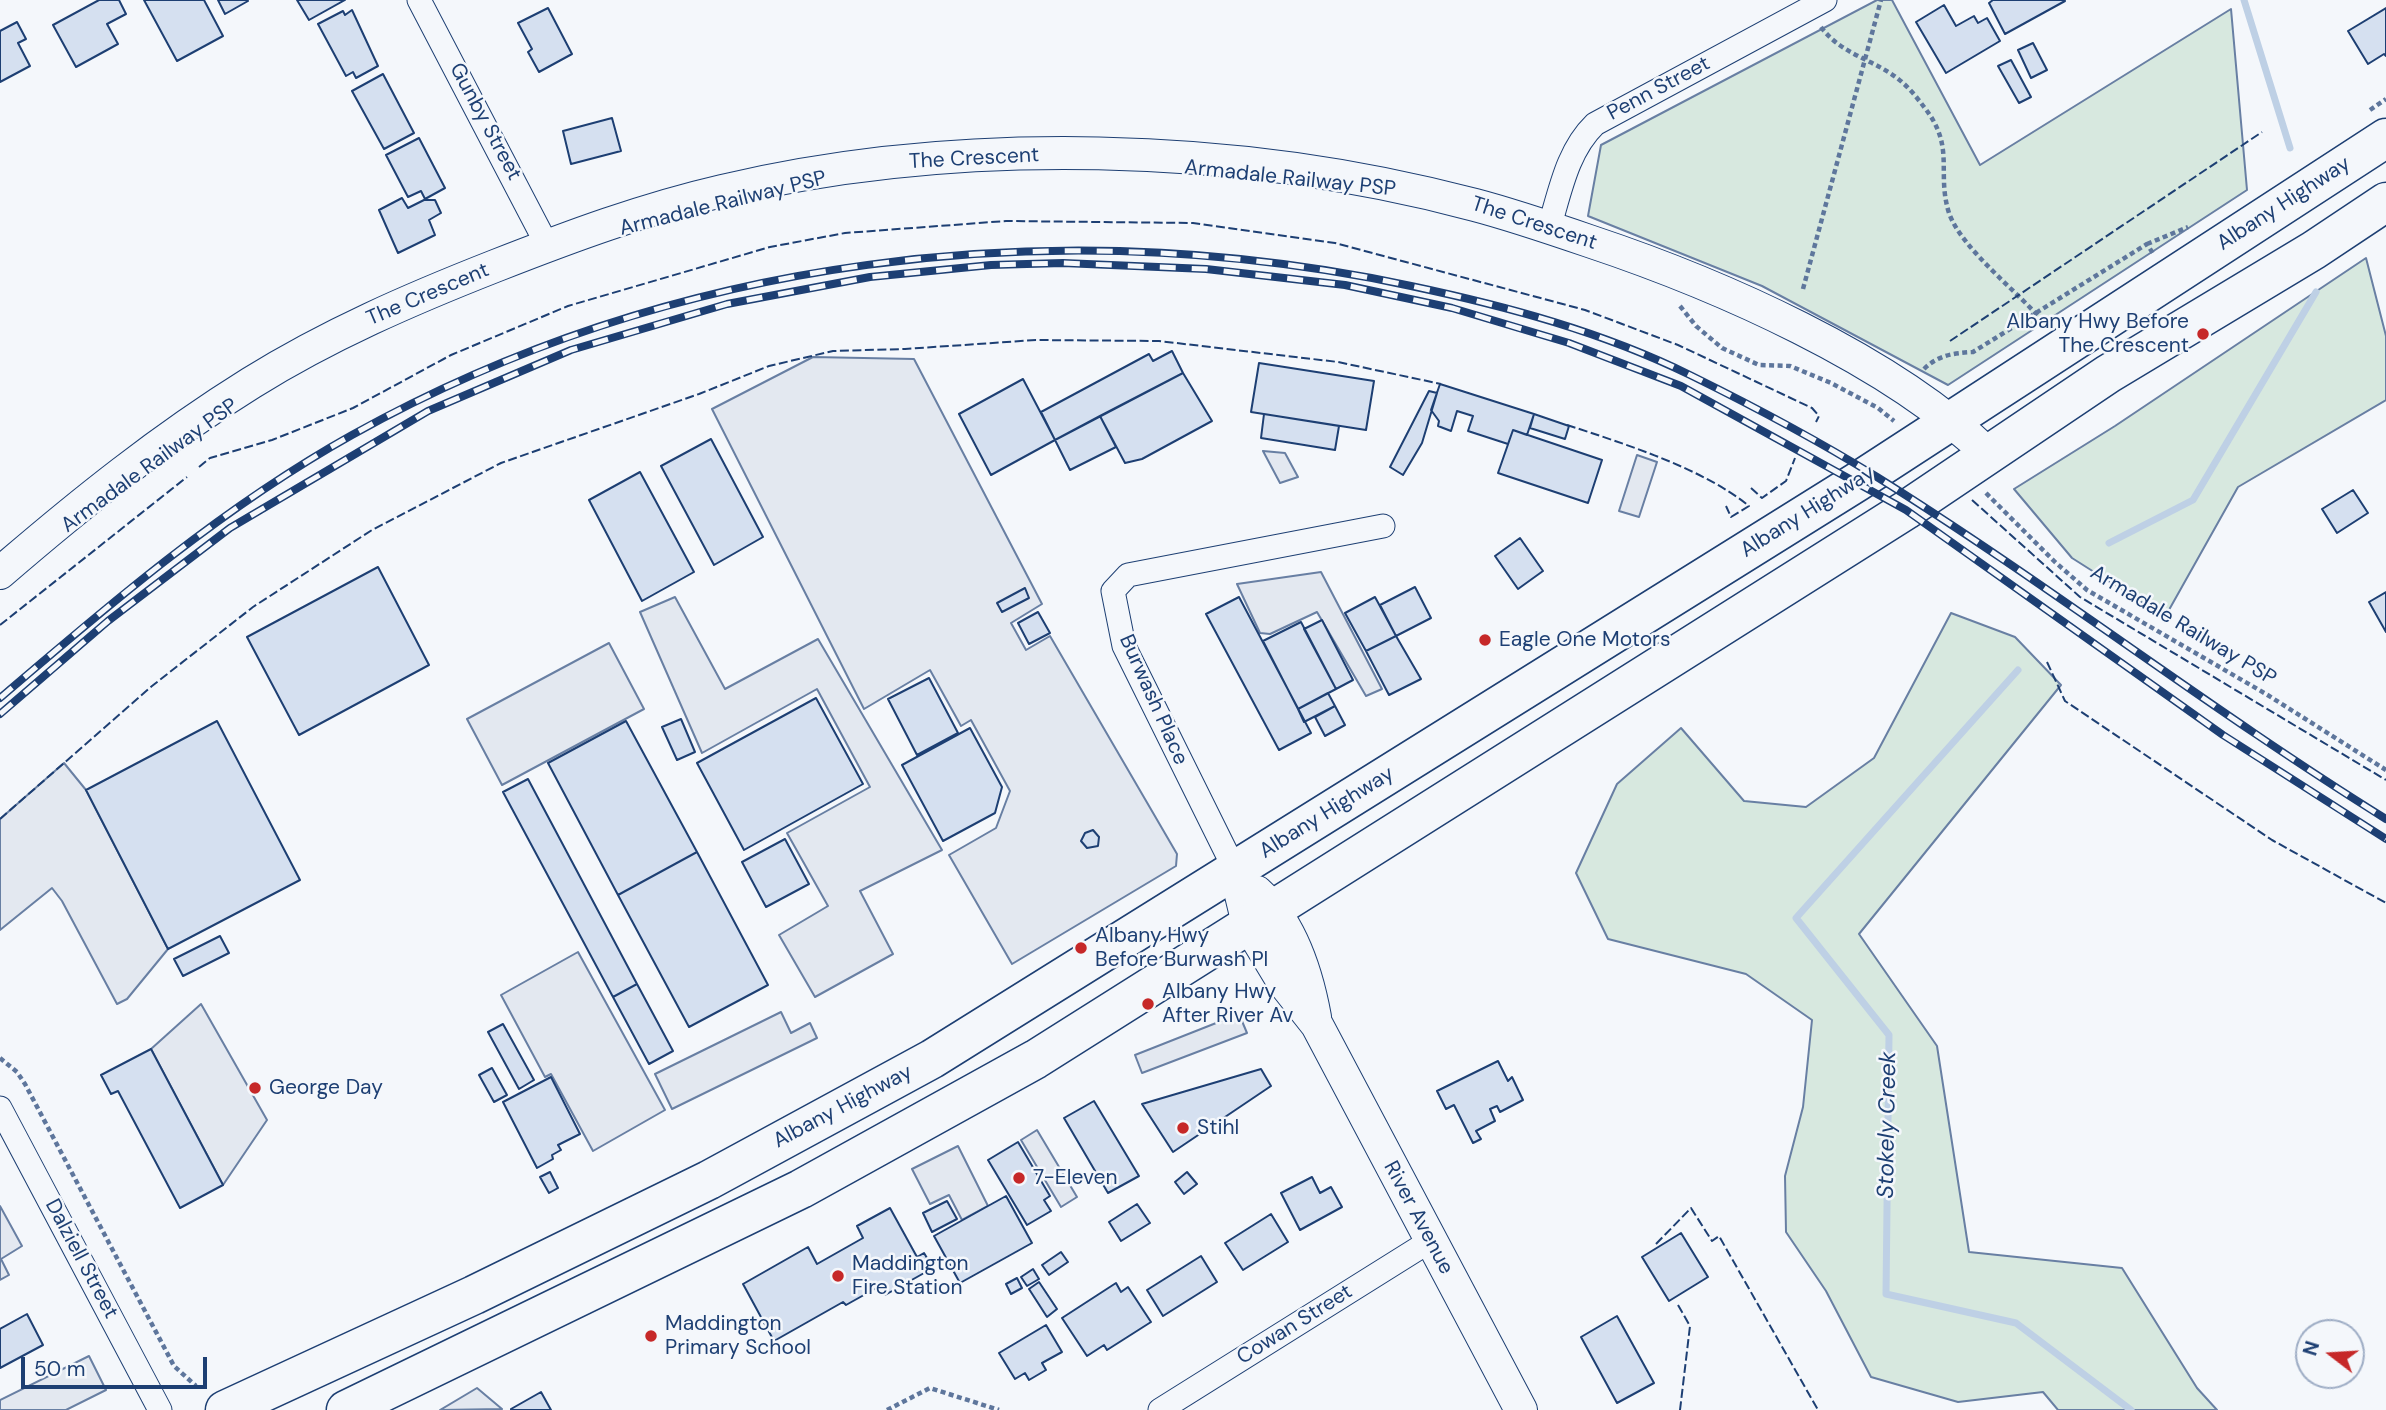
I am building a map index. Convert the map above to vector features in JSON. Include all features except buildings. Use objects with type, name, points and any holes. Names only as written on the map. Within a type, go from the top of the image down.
[{"type":"highway","name":"Albany Highway","points":[[225,1410],[474,1296],[729,1168],[932,1059],[1742,554],[2386,138]]},
{"type":"highway","points":[[346,1410],[754,1212],[905,1134],[1025,1065],[1771,593],[1906,510],[1985,471],[2114,370],[2314,250],[2386,202]]},
{"type":"highway","points":[[1742,554],[1771,593]]},
{"type":"highway","points":[[729,1168],[754,1212]]},
{"type":"main road","name":"The Crescent","points":[[0,573],[120,473],[267,374],[385,310],[547,245],[692,198],[780,179],[892,163],[1028,155],[1149,156],[1294,170],[1459,201],[1549,228],[1652,264],[1741,301],[1843,353],[1952,420],[1985,471]]},
{"type":"main road","name":"River Avenue","points":[[1235,870],[1261,916],[1283,982],[1317,1025],[1521,1410]]},
{"type":"street","name":"Gunby Street","points":[[419,0],[547,245]]},
{"type":"street","name":"Penn Street","points":[[1549,228],[1573,155],[1594,124],[1818,4]]},
{"type":"street","name":"Burwash Place","points":[[1235,870],[1124,646],[1113,591],[1128,575],[1383,526]]},
{"type":"street","name":"Dalziell Street","points":[[0,1108],[160,1410]]},
{"type":"street","name":"Cowan Street","points":[[1160,1410],[1430,1241]]},
{"type":"path","points":[[1803,289],[1881,0]]},
{"type":"path","points":[[1818,4],[1832,42],[1903,82],[1936,123],[1944,145],[1945,194],[1950,216],[1991,271],[2025,300],[2064,348]]},
{"type":"path","points":[[1669,301],[1682,306],[1696,326],[1722,348],[1759,365],[1790,366],[1831,383],[1881,412]]},
{"type":"path","name":"Armadale Railway PSP","points":[[1985,471],[2055,562],[2087,590],[2266,694],[2386,770]]},
{"type":"path","points":[[0,1058],[17,1072],[25,1084],[174,1366],[196,1386]]},
{"type":"path","points":[[887,1410],[930,1388],[999,1410]]},
{"type":"shaded area","points":[[1877,0],[1892,0],[1980,165],[2231,9],[2247,190],[1948,385],[1762,286],[1588,216],[1601,145]]},
{"type":"shaded area","points":[[2366,258],[2386,336],[2386,400],[2238,487],[2165,617],[2072,558],[2014,489],[2115,426]]},
{"type":"shaded area","points":[[813,357],[914,359],[1042,604],[1011,623],[1026,650],[1050,636],[1177,854],[1176,866],[1012,964],[949,855],[996,828],[1010,791],[971,720],[961,726],[930,670],[864,709],[712,409]]},
{"type":"shaded area","points":[[1263,451],[1285,453],[1298,477],[1280,483]]},
{"type":"shaded area","points":[[1637,455],[1657,462],[1639,517],[1619,511]]},
{"type":"shaded area","points":[[1321,572],[1382,689],[1366,696],[1317,612],[1270,634],[1260,633],[1237,584]]},
{"type":"shaded area","points":[[675,597],[725,689],[818,639],[942,850],[860,891],[893,954],[815,997],[779,935],[828,906],[787,833],[870,787],[817,689],[702,753],[640,612]]},
{"type":"shaded area","points":[[1951,613],[2015,637],[2061,685],[1859,934],[1937,1046],[1969,1252],[2122,1268],[2197,1388],[2217,1410],[2058,1410],[2043,1392],[1958,1402],[1871,1377],[1826,1291],[1786,1232],[1785,1176],[1803,1107],[1812,1020],[1746,974],[1608,939],[1576,873],[1617,784],[1681,728],[1744,801],[1806,807],[1874,758]]},
{"type":"shaded area","points":[[609,643],[644,709],[502,785],[467,719]]},
{"type":"shaded area","points":[[64,763],[86,790],[168,949],[127,999],[117,1004],[62,901],[52,888],[0,930],[0,819]]},
{"type":"shaded area","points":[[578,952],[665,1110],[593,1151],[551,1074],[545,1077],[501,995]]},
{"type":"shaded area","points":[[201,1004],[267,1120],[223,1185],[151,1049]]},
{"type":"shaded area","points":[[781,1012],[791,1033],[810,1023],[817,1038],[672,1109],[655,1074]]},
{"type":"shaded area","points":[[1239,1014],[1247,1033],[1142,1073],[1135,1055]]},
{"type":"shaded area","points":[[1037,1130],[1077,1197],[1061,1207],[1021,1140]]},
{"type":"shaded area","points":[[958,1146],[988,1206],[962,1220],[949,1195],[930,1204],[912,1169]]},
{"type":"shaded area","points":[[0,1206],[22,1246],[1,1259],[9,1275],[0,1280]]},
{"type":"shaded area","points":[[89,1356],[106,1390],[66,1410],[0,1410],[0,1400]]},
{"type":"shaded area","points":[[477,1388],[502,1409],[440,1410]]},
{"type":"waterway","points":[[2244,0],[2290,148]]},
{"type":"waterway","points":[[2109,543],[2193,500],[2316,292]]},
{"type":"waterway","name":"Stokely Creek","points":[[2018,670],[1796,918],[1889,1035],[1886,1294],[2016,1323],[2131,1410]]},
{"type":"railway","points":[[0,698],[126,592],[258,493],[352,435],[475,374],[603,326],[734,289],[868,265],[1003,253],[1140,252],[1276,263],[1411,286],[1482,302],[1589,333],[1690,375],[1761,411],[1877,477],[2005,561],[2257,735],[2386,819]]},
{"type":"railway","points":[[0,714],[108,621],[230,528],[428,411],[571,350],[727,304],[870,277],[991,265],[1063,263],[1206,269],[1345,285],[1452,308],[1569,343],[1681,386],[1906,510],[2223,735],[2386,839]]},
{"type":"fence","points":[[1950,341],[2262,132]]},
{"type":"fence","points":[[199,467],[210,458],[272,440],[353,408],[451,355],[568,306],[770,247],[845,233],[1006,221],[1193,223],[1335,243],[1585,310],[1678,345],[1812,408],[1819,416],[1816,422]]},
{"type":"fence","points":[[0,819],[152,686],[253,607],[372,530],[501,463],[699,394],[769,366],[833,351],[1036,340],[1159,341],[1338,362],[1441,384]]},
{"type":"fence","points":[[1567,425],[1638,449],[1686,469],[1730,492],[1749,506],[1731,517],[1726,506]]},
{"type":"fence","points":[[1751,488],[1762,498],[1786,481],[1795,458]]},
{"type":"fence","points":[[0,625],[187,477]]},
{"type":"fence","points":[[1972,500],[2080,597],[2386,780]]},
{"type":"fence","points":[[2047,662],[2065,701],[2272,840],[2386,903]]},
{"type":"fence","points":[[1656,1244],[1691,1208],[1712,1241],[1719,1236],[1818,1410]]},
{"type":"fence","points":[[1678,1305],[1690,1326],[1680,1410]]},
{"type":"place","name":"Albany Hwy Before The Crescent","points":[[2203,334]]},
{"type":"place","name":"Eagle One Motors","points":[[1485,640]]},
{"type":"place","name":"Albany Hwy Before Burwash Pl","points":[[1081,948]]},
{"type":"place","name":"Albany Hwy After River Av","points":[[1148,1004]]},
{"type":"place","name":"George Day","points":[[255,1088]]},
{"type":"place","name":"Stihl","points":[[1183,1128]]},
{"type":"place","name":"7-Eleven","points":[[1019,1178]]},
{"type":"place","name":"Maddington Fire Station","points":[[838,1276]]},
{"type":"place","name":"Maddington Primary School","points":[[651,1336]]}]
